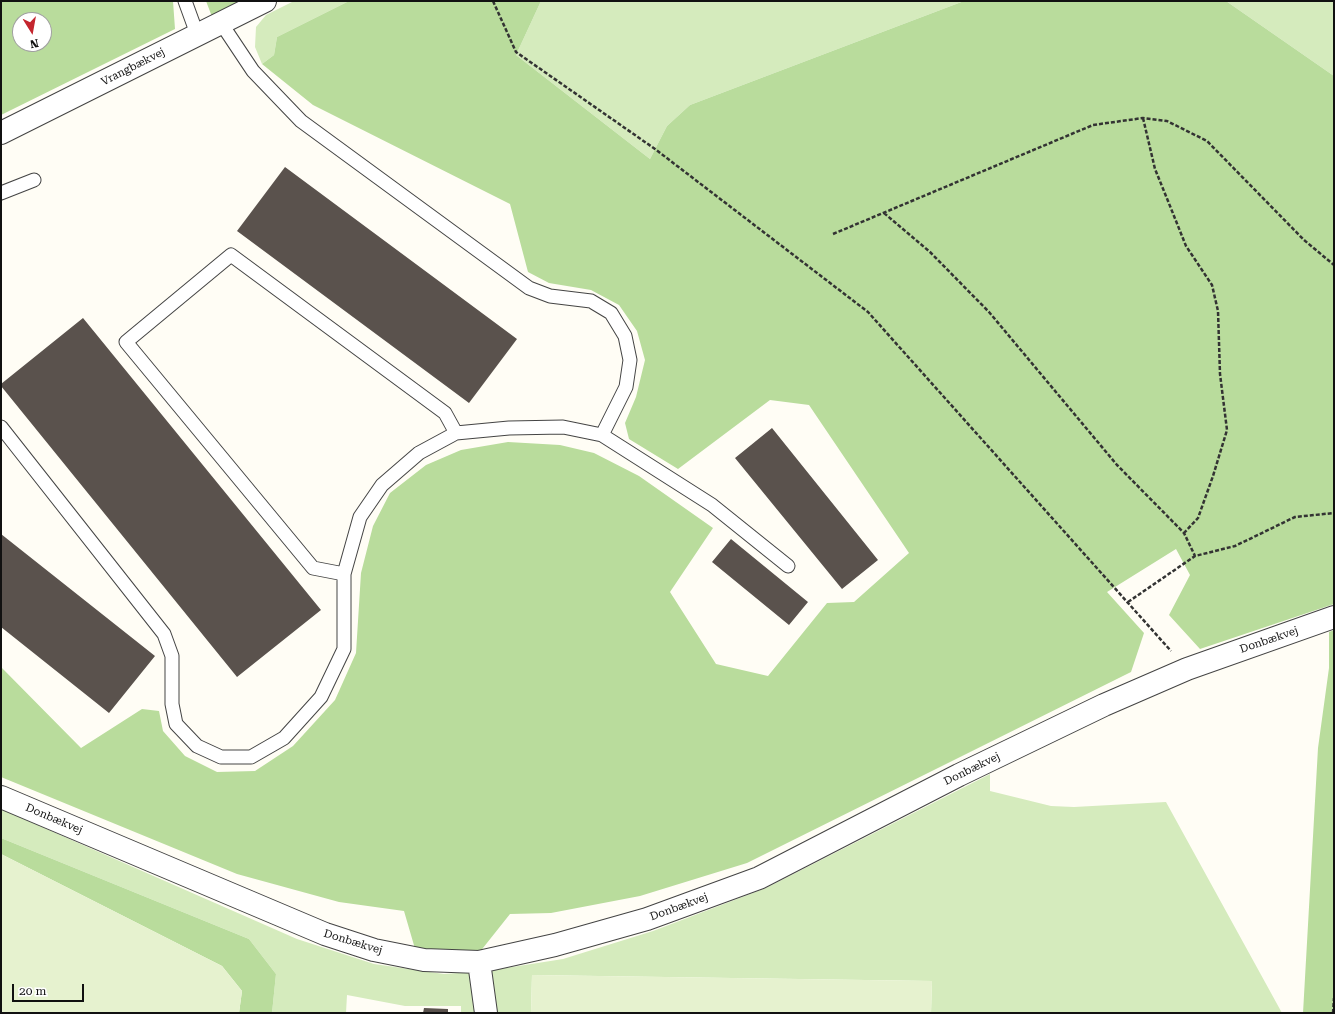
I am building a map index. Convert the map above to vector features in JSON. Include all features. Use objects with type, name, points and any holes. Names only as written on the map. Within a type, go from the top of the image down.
[{"type":"street","name":"Vrangbækvej","points":[[1,133],[264,1]]},
{"type":"street","name":"Donbækvej","points":[[1,797],[325,934],[374,950],[424,960],[479,962],[555,945],[647,919],[759,878],[959,775],[1090,711],[1187,669],[1334,617]]},
{"type":"street","points":[[479,962],[486,1013]]},
{"type":"lane","points":[[185,1],[197,34]]},
{"type":"lane","points":[[221,23],[253,71],[307,126],[529,288],[550,296],[590,301],[611,313],[625,336],[630,360],[626,387],[602,435]]},
{"type":"lane","points":[[1,193],[34,180]]},
{"type":"lane","points":[[344,574],[313,568],[126,342],[231,255],[445,412],[456,433]]},
{"type":"lane","points":[[1,427],[164,634],[172,656],[172,704],[176,724],[197,746],[222,757],[251,757],[284,738],[321,697],[344,649],[344,574],[360,517],[382,485],[419,453],[456,433],[508,428],[563,427],[602,435],[712,505],[788,566]]},
{"type":"path","points":[[493,1],[516,52],[655,149],[868,312],[1187,669]]},
{"type":"path","points":[[1143,118],[1155,169],[1186,246],[1212,285],[1218,311],[1220,374],[1227,430],[1198,518],[1184,533]]},
{"type":"path","points":[[833,234],[1093,125],[1143,118],[1167,121],[1207,141],[1304,240],[1334,265]]},
{"type":"path","points":[[884,213],[930,252],[989,312],[1117,465],[1184,533],[1195,556]]},
{"type":"path","points":[[1128,602],[1195,556],[1235,546],[1295,517],[1334,513]]},
{"type":"path","points":[[1333,1013],[1334,998]]},
{"type":"green space","points":[[1,1],[173,1],[175,29],[1,115]]},
{"type":"green space","points":[[206,1],[254,1],[214,22]]},
{"type":"green space","points":[[294,1],[349,1],[277,37],[274,55],[262,64],[255,47],[256,27],[266,15]]},
{"type":"green space","points":[[349,1],[541,1],[516,55],[650,159],[667,126],[690,105],[964,1],[1226,1],[1334,76],[1334,604],[1200,649],[1169,615],[1190,575],[1176,549],[1107,592],[1144,633],[1131,672],[747,863],[640,896],[551,913],[510,914],[479,953],[418,959],[404,911],[339,902],[237,874],[1,777],[1,667],[81,748],[142,709],[159,711],[163,731],[185,756],[217,772],[255,771],[293,746],[335,700],[356,653],[361,573],[373,526],[390,493],[426,465],[461,450],[508,442],[560,445],[594,453],[639,476],[713,528],[670,592],[716,664],[768,676],[827,603],[854,602],[909,553],[809,405],[770,400],[678,469],[629,439],[625,423],[636,397],[645,360],[637,331],[619,305],[591,290],[549,283],[528,272],[510,204],[313,105],[262,64],[274,55],[277,37]]},
{"type":"green space","points":[[541,1],[964,1],[690,105],[667,126],[650,159],[516,55]]},
{"type":"green space","points":[[1226,1],[1334,1],[1334,76]]},
{"type":"green space","points":[[1334,630],[1334,1013],[1303,1013],[1318,748],[1329,668],[1329,632]]},
{"type":"green space","points":[[990,774],[990,791],[1051,806],[1074,807],[1166,802],[1282,1013],[931,1013],[932,981],[532,975],[531,1013],[461,1013],[461,1006],[405,1006],[347,995],[346,1013],[272,1013],[276,974],[249,939],[1,838],[1,809],[297,939],[374,964],[444,974],[487,971],[563,959],[653,931],[766,888]]},
{"type":"green space","points":[[1,838],[249,939],[276,974],[272,1013],[239,1013],[242,991],[222,966],[1,854]]},
{"type":"green space","points":[[1,854],[222,966],[242,991],[239,1013],[1,1013]]},
{"type":"green space","points":[[532,975],[932,981],[931,1013],[531,1013]]},
{"type":"building","points":[[285,167],[517,339],[469,403],[237,231]]},
{"type":"building","points":[[83,318],[321,610],[237,677],[1,386],[1,384]]},
{"type":"building","points":[[772,428],[878,560],[842,589],[735,458]]},
{"type":"building","points":[[1,534],[155,656],[109,713],[1,627]]},
{"type":"building","points":[[731,539],[808,602],[789,625],[712,562]]},
{"type":"building","points":[[424,1008],[448,1009],[448,1013],[423,1013]]}]
